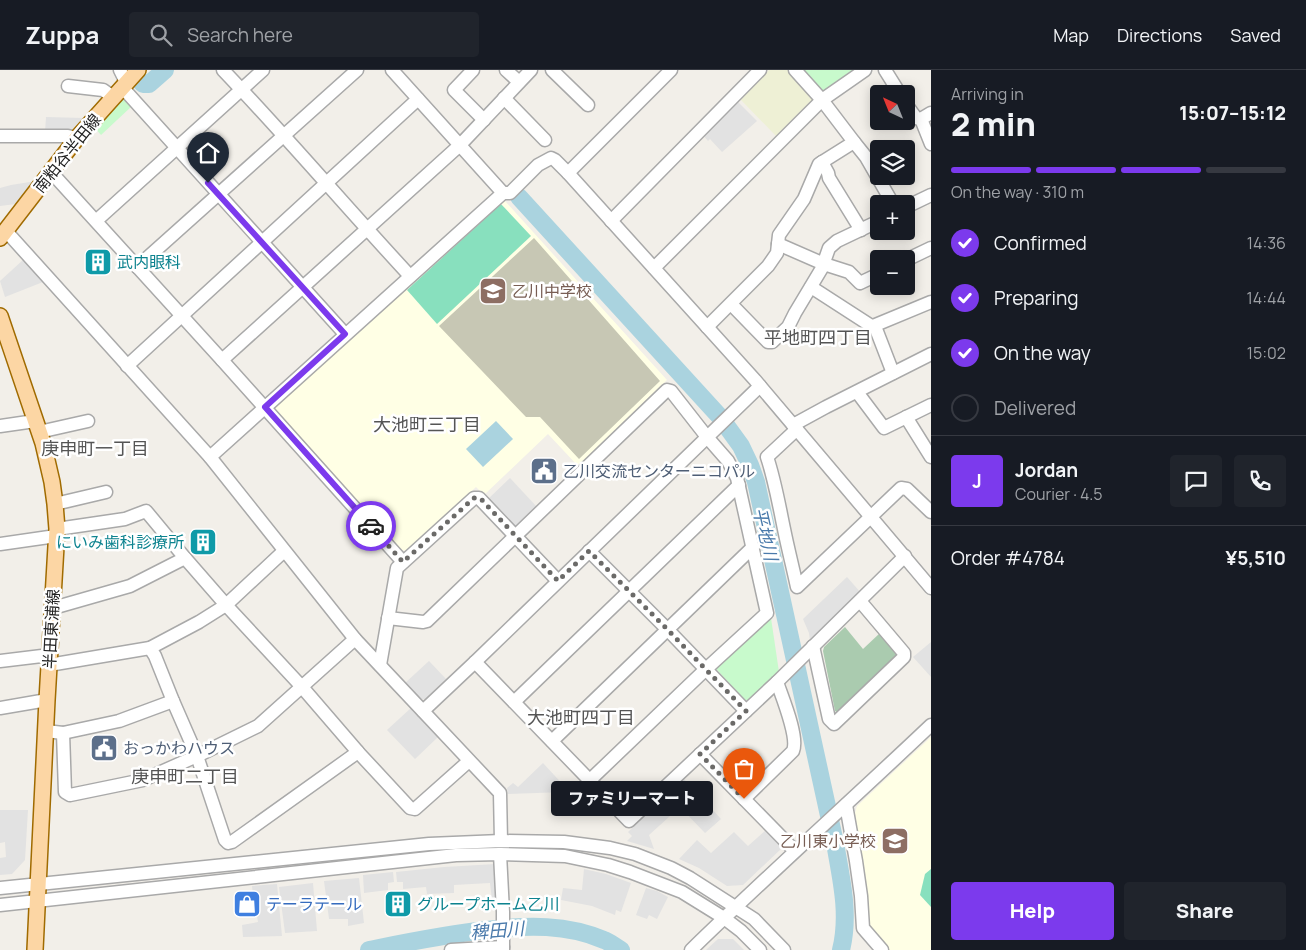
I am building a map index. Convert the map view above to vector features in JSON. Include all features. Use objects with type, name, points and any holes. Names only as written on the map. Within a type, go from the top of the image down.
[{"type":"main road","name":"南粕谷半田線","points":[[3,235],[77,138],[127,79]]},
{"type":"main road","name":"半田東浦線","points":[[0,316],[37,427],[52,482],[57,532],[35,950]]},
{"type":"street","points":[[223,70],[366,230],[410,276]]},
{"type":"street","points":[[96,220],[263,70]]},
{"type":"street","points":[[137,267],[357,70]]},
{"type":"street","points":[[392,70],[503,193]]},
{"type":"street","points":[[473,70],[454,90],[484,120]]},
{"type":"street","points":[[506,70],[519,82]]},
{"type":"street","points":[[222,360],[460,145],[531,70]]},
{"type":"street","points":[[552,70],[588,106]]},
{"type":"street","points":[[568,173],[671,70]]},
{"type":"street","points":[[611,221],[760,70]]},
{"type":"street","points":[[795,70],[822,100],[866,157],[888,195]]},
{"type":"street","points":[[654,268],[822,100],[866,70]]},
{"type":"street","points":[[885,70],[894,85]]},
{"type":"street","points":[[68,86],[103,90],[127,79],[176,148],[345,334]]},
{"type":"street","points":[[504,98],[545,140]]},
{"type":"street","points":[[127,366],[418,99]]},
{"type":"street","points":[[926,116],[931,144]]},
{"type":"street","points":[[0,136],[68,136],[77,138]]},
{"type":"street","points":[[707,327],[768,266],[777,254],[779,235],[804,199],[819,164],[854,142]]},
{"type":"street","points":[[210,457],[503,193],[510,193],[538,165],[551,158],[568,173],[760,386],[906,556],[931,588]]},
{"type":"street","points":[[822,162],[829,178],[861,230]]},
{"type":"street","points":[[51,172],[403,562]]},
{"type":"street","points":[[915,203],[931,195]]},
{"type":"street","points":[[731,304],[768,342],[772,342],[788,327],[822,268],[829,248],[837,241],[870,226]]},
{"type":"street","points":[[3,235],[210,457],[355,639],[500,793],[503,946],[451,950]]},
{"type":"street","points":[[778,244],[824,264],[849,272],[860,283],[870,278]]},
{"type":"street","points":[[915,256],[931,248]]},
{"type":"street","points":[[811,287],[873,326],[878,332],[893,372]]},
{"type":"street","points":[[873,326],[931,302]]},
{"type":"street","points":[[931,354],[826,407],[795,427],[766,457],[773,474],[797,587],[901,488],[907,489],[931,512]]},
{"type":"street","points":[[423,711],[760,386]]},
{"type":"street","points":[[388,618],[427,621],[667,390],[671,391],[710,434],[728,460],[737,478],[767,613],[589,781]]},
{"type":"street","points":[[858,392],[884,428],[931,405]]},
{"type":"street","points":[[906,417],[931,458]]},
{"type":"street","points":[[0,426],[37,427],[88,421]]},
{"type":"street","points":[[514,702],[739,485]]},
{"type":"street","points":[[55,504],[106,492]]},
{"type":"street","points":[[380,666],[397,568],[474,498],[480,498],[558,581]]},
{"type":"street","points":[[0,544],[125,519],[146,511],[226,605],[410,808],[415,808],[469,761]]},
{"type":"street","points":[[552,742],[753,547]]},
{"type":"street","points":[[0,661],[50,660],[150,648],[200,622],[226,605],[284,551]]},
{"type":"street","points":[[589,551],[746,711]]},
{"type":"street","points":[[475,662],[629,821],[906,556]]},
{"type":"street","points":[[53,608],[130,586],[185,558]]},
{"type":"street","points":[[809,650],[829,719],[834,724],[904,656],[904,653],[860,601]]},
{"type":"street","points":[[63,733],[65,792],[70,795],[143,780],[258,726],[355,639]]},
{"type":"street","points":[[150,648],[156,656],[197,756],[225,840],[228,843],[358,752]]},
{"type":"street","points":[[744,799],[793,751],[795,746],[781,677]]},
{"type":"street","points":[[0,708],[47,700]]},
{"type":"street","points":[[46,731],[63,733],[119,721],[173,701]]},
{"type":"street","points":[[691,950],[931,724]]},
{"type":"street","points":[[700,754],[795,851]]},
{"type":"street","points":[[842,809],[861,896],[863,928],[882,950]]},
{"type":"street","points":[[0,905],[456,856],[501,847],[564,842],[610,848],[635,854],[671,868],[736,906],[754,919],[784,950]]},
{"type":"street","points":[[0,888],[429,844],[501,847],[565,856],[608,865],[682,892],[724,918],[741,931],[760,950]]},
{"type":"shaded area","points":[[769,70],[788,70],[813,100],[776,136],[740,99]]},
{"type":"shaded area","points":[[737,101],[757,121],[722,152],[710,139],[708,141],[703,135]]},
{"type":"shaded area","points":[[46,117],[84,118],[68,133],[45,132]]},
{"type":"shaded area","points":[[36,181],[16,204],[0,206],[0,188]]},
{"type":"shaded area","name":"乙川中学校","points":[[502,201],[505,201],[667,380],[578,466],[548,434],[484,495],[476,487],[407,551],[402,550],[278,417],[274,407]]},
{"type":"shaded area","points":[[534,238],[660,381],[579,459],[540,417],[526,417],[439,326]]},
{"type":"shaded area","points":[[23,260],[43,282],[5,297],[0,281]]},
{"type":"shaded area","points":[[510,478],[537,507],[514,528],[488,499]]},
{"type":"shaded area","points":[[847,577],[861,593],[810,641],[803,619]]},
{"type":"shaded area","points":[[845,627],[863,649],[880,633],[898,652],[898,657],[837,712],[835,711],[823,651],[824,647]]},
{"type":"shaded area","points":[[931,642],[931,677],[913,657]]},
{"type":"shaded area","points":[[429,661],[446,679],[425,699],[419,700],[404,684]]},
{"type":"shaded area","points":[[411,708],[438,737],[415,759],[387,730]]},
{"type":"shaded area","name":"乙川東小学校","points":[[931,737],[931,950],[889,950],[867,926],[855,813],[857,806]]},
{"type":"shaded area","points":[[543,763],[567,789],[565,792],[508,794],[507,788],[513,783],[518,787]]},
{"type":"shaded area","points":[[684,779],[721,819],[705,833],[680,807],[649,835],[654,849],[627,841],[632,836],[628,832]]},
{"type":"shaded area","points":[[0,810],[28,810],[25,860],[12,874],[0,875],[0,858],[6,857],[5,842],[0,843]]},
{"type":"shaded area","points":[[766,830],[781,845],[781,849],[743,885],[727,886],[699,868],[679,859],[697,840],[711,853],[734,832],[748,846]]},
{"type":"shaded area","points":[[496,864],[499,899],[492,900],[490,883],[454,885],[454,893],[427,894],[426,887],[403,889],[403,882],[397,882],[396,872]]},
{"type":"shaded area","points":[[584,869],[631,883],[621,912],[616,910],[615,915],[592,906],[561,900],[563,888],[582,890]]},
{"type":"shaded area","points":[[393,872],[394,882],[388,883],[388,890],[364,893],[363,875]]},
{"type":"shaded area","points":[[359,878],[364,923],[348,926],[348,919],[329,919],[324,881]]},
{"type":"shaded area","points":[[313,883],[317,931],[285,933],[279,887]]},
{"type":"shaded area","points":[[277,884],[282,936],[243,937],[242,925],[258,922],[257,916],[255,916],[252,886]]},
{"type":"shaded area","points":[[646,888],[668,897],[657,919],[649,915],[647,919],[636,915]]},
{"type":"shaded area","points":[[718,939],[733,939],[744,950],[706,950]]},
{"type":"green space","points":[[802,70],[855,70],[823,91]]},
{"type":"green space","points":[[121,99],[132,106],[101,135],[94,127]]},
{"type":"green space","points":[[501,204],[531,236],[437,324],[407,290]]},
{"type":"green space","points":[[771,618],[779,672],[749,700],[745,700],[717,670],[717,666]]},
{"type":"green space","points":[[931,869],[931,907],[920,895],[925,874]]},
{"type":"water","points":[[496,421],[513,439],[483,467],[466,449]]},
{"type":"waterway","name":"平地川","points":[[130,70],[143,84],[149,84],[165,70]]},
{"type":"waterway","name":"平地川","points":[[519,197],[720,417],[741,446],[750,465],[756,482],[835,843],[845,910],[844,937],[841,950]]},
{"type":"waterway","name":"稗田川","points":[[369,950],[457,934],[502,928],[532,927],[561,928],[576,931],[606,941],[621,950]]},
{"type":"way so far","points":[[371,526],[403,562],[474,498],[480,498],[558,581],[589,551],[746,711],[700,754],[744,799]]},
{"type":"place","name":"武内眼科","points":[[98,262]]},
{"type":"place","name":"乙川中学校","points":[[493,291]]},
{"type":"place","name":"乙川交流センターニコパル","points":[[544,471]]},
{"type":"place","name":"にいみ歯科診療所","points":[[203,542]]},
{"type":"place","name":"おっかわハウス","points":[[104,748]]},
{"type":"place","name":"ファミリーマート","points":[[744,799]]},
{"type":"place","name":"乙川東小学校","points":[[895,841]]},
{"type":"place","name":"テーラテール","points":[[247,904]]},
{"type":"place","name":"グループホーム乙川","points":[[398,904]]},
{"type":"district","name":"平地町四丁目","points":[[818,337]]},
{"type":"district","name":"大池町三丁目","points":[[427,424]]},
{"type":"district","name":"庚申町一丁目","points":[[95,448]]},
{"type":"district","name":"大池町四丁目","points":[[581,717]]},
{"type":"district","name":"庚申町二丁目","points":[[185,776]]},
{"type":"route","points":[[208,183],[345,334],[265,407],[371,526]]}]
